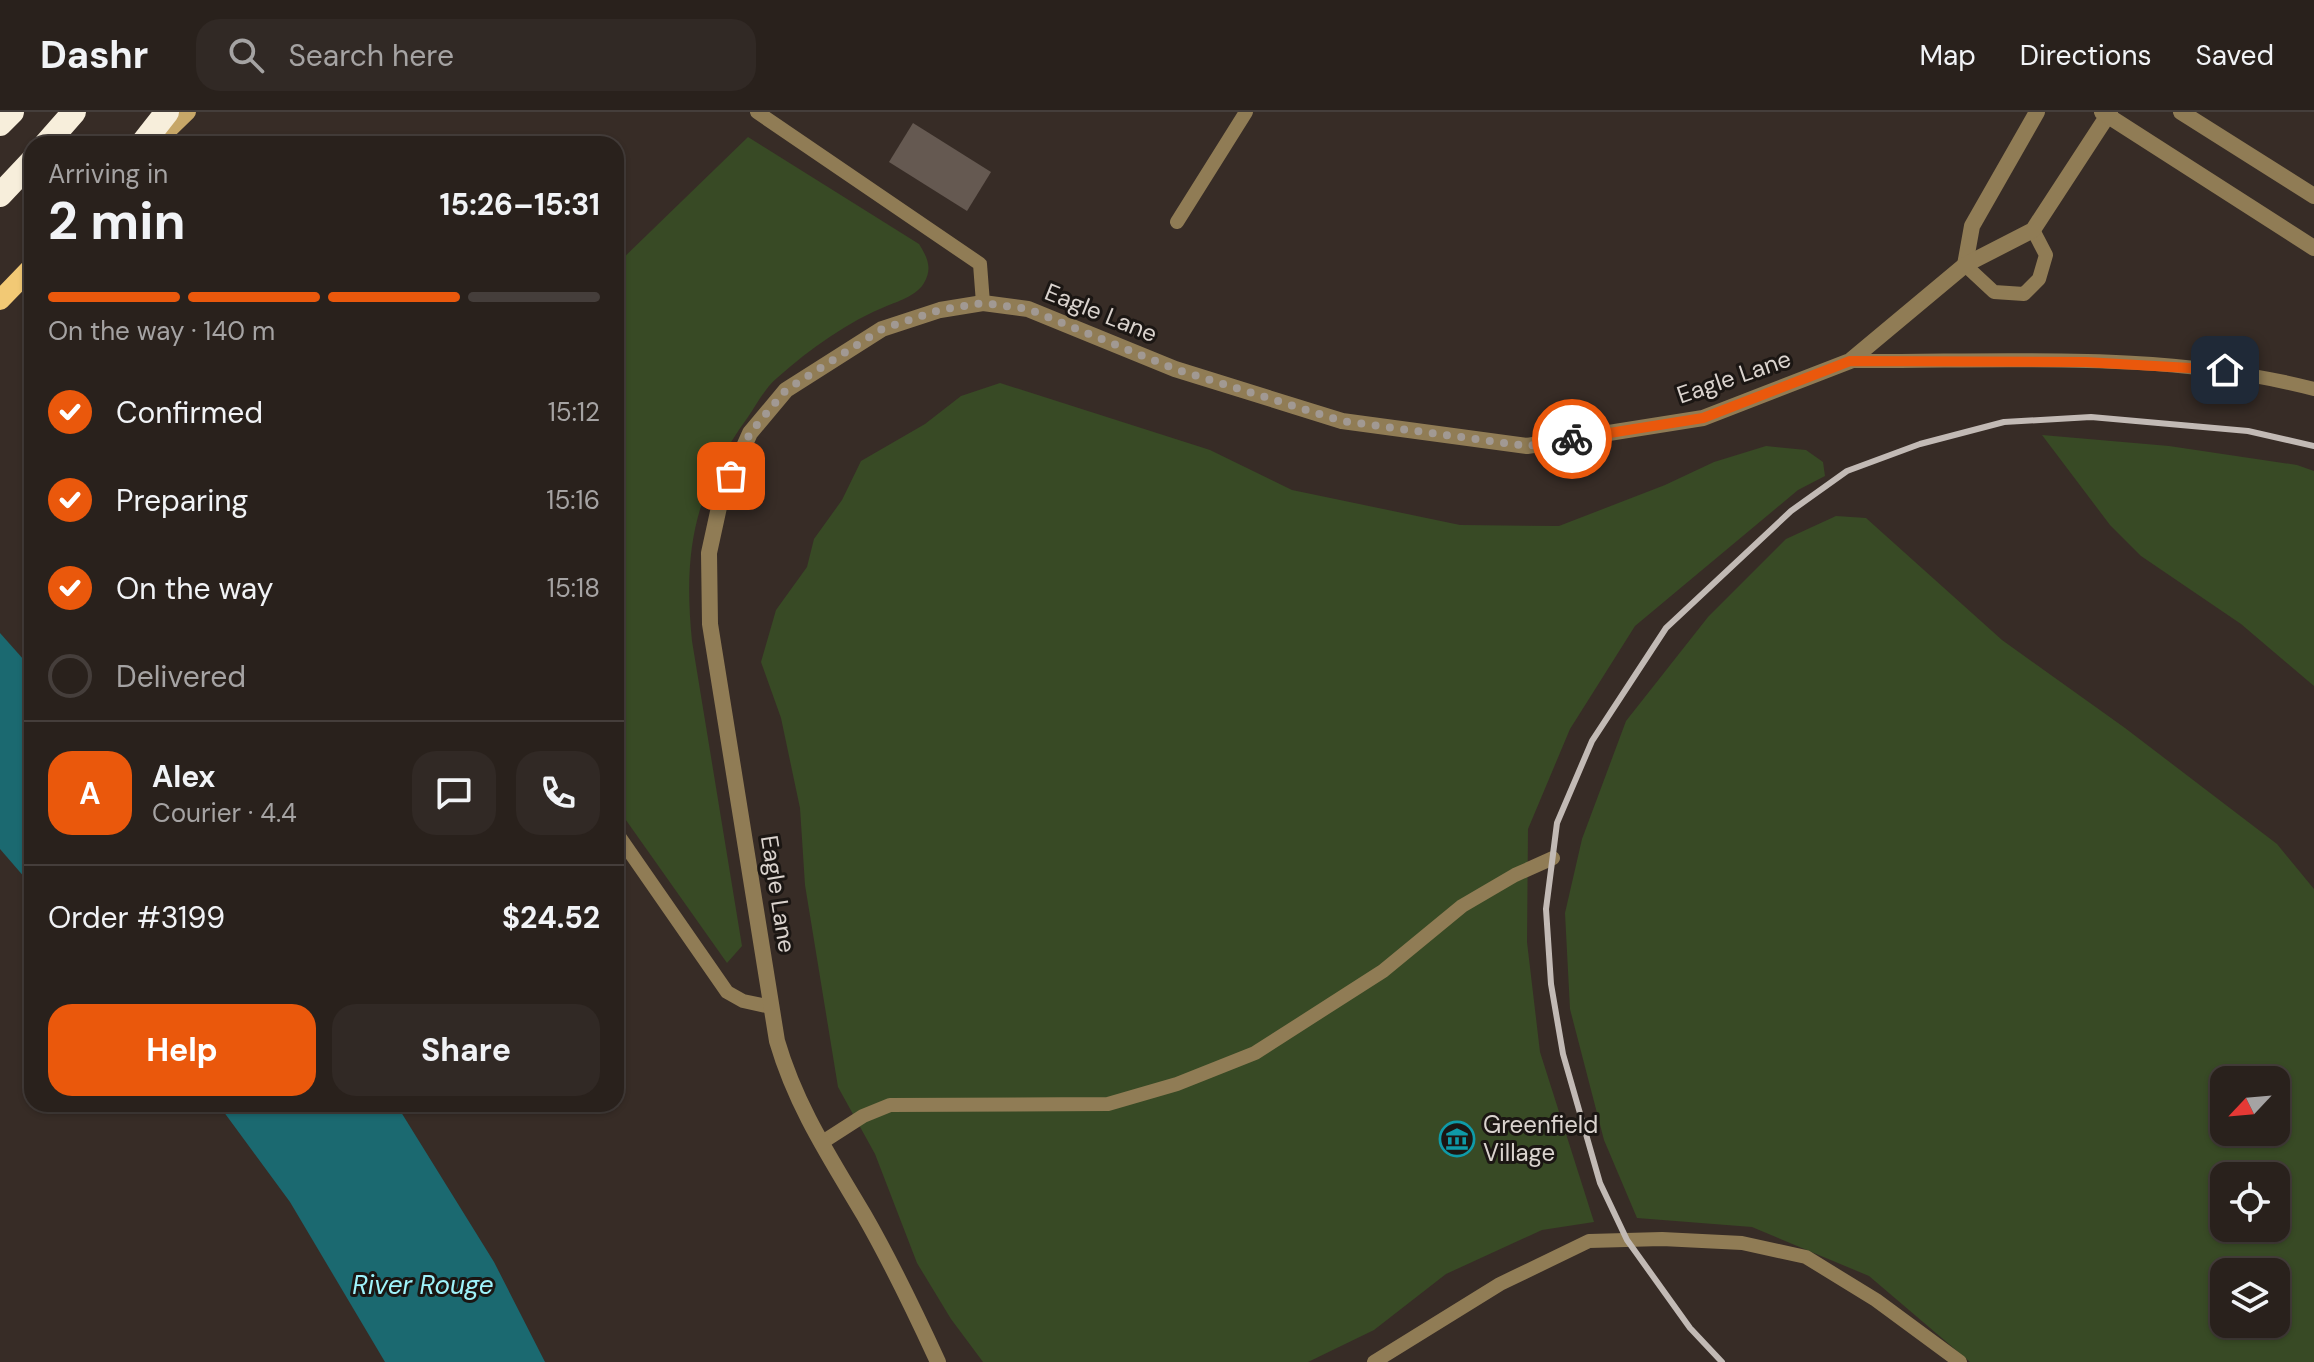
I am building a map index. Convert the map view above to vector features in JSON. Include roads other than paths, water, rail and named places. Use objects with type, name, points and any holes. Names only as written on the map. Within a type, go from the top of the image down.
[{"type":"highway","points":[[0,124],[12,112]]},
{"type":"highway","points":[[53,136],[74,112]]},
{"type":"highway","points":[[148,136],[167,112]]},
{"type":"highway","points":[[0,195],[24,170]]},
{"type":"main road","points":[[163,136],[188,112]]},
{"type":"main road","points":[[0,300],[24,275]]},
{"type":"street","points":[[1965,265],[1972,226],[2037,112]]},
{"type":"street","points":[[2181,112],[2314,196]]},
{"type":"street","name":"Eagle Lane","points":[[938,1362],[907,1295],[789,1082],[771,1007],[710,624],[709,553],[721,498],[750,433],[786,390],[882,329],[940,310],[983,303],[1028,309],[1175,369],[1342,421],[1527,446],[1703,418],[1850,361],[1965,265],[2033,230],[2107,113]]},
{"type":"street","points":[[2107,113],[2314,248]]},
{"type":"lane","points":[[757,112],[980,264],[983,303]]},
{"type":"lane","points":[[1177,222],[1246,112]]},
{"type":"lane","points":[[1965,265],[1994,292],[2024,294],[2039,279],[2046,255],[2033,230]]},
{"type":"lane","points":[[1850,361],[2167,365],[2225,370],[2314,389]]},
{"type":"lane","points":[[624,844],[727,992],[743,1001],[771,1007]]},
{"type":"lane","points":[[821,1143],[863,1116],[890,1105],[1108,1104],[1177,1084],[1255,1053],[1383,971],[1462,906],[1515,875],[1553,858]]},
{"type":"lane","points":[[1374,1362],[1500,1284],[1589,1241],[1662,1239],[1742,1243],[1806,1257],[1876,1300],[1960,1362]]},
{"type":"water","points":[[0,633],[24,660],[24,877],[0,849]]},
{"type":"water","name":"River Rouge","points":[[224,1112],[401,1112],[494,1262],[545,1362],[385,1362],[290,1202]]},
{"type":"railway","points":[[1722,1362],[1690,1328],[1627,1240],[1600,1183],[1563,1054],[1551,984],[1546,909],[1557,823],[1592,741],[1666,628],[1791,511],[1847,471],[1920,444],[2004,422],[2091,417],[2248,431],[2314,446]]},
{"type":"place","name":"Greenfield Village","points":[[1457,1139]]}]
